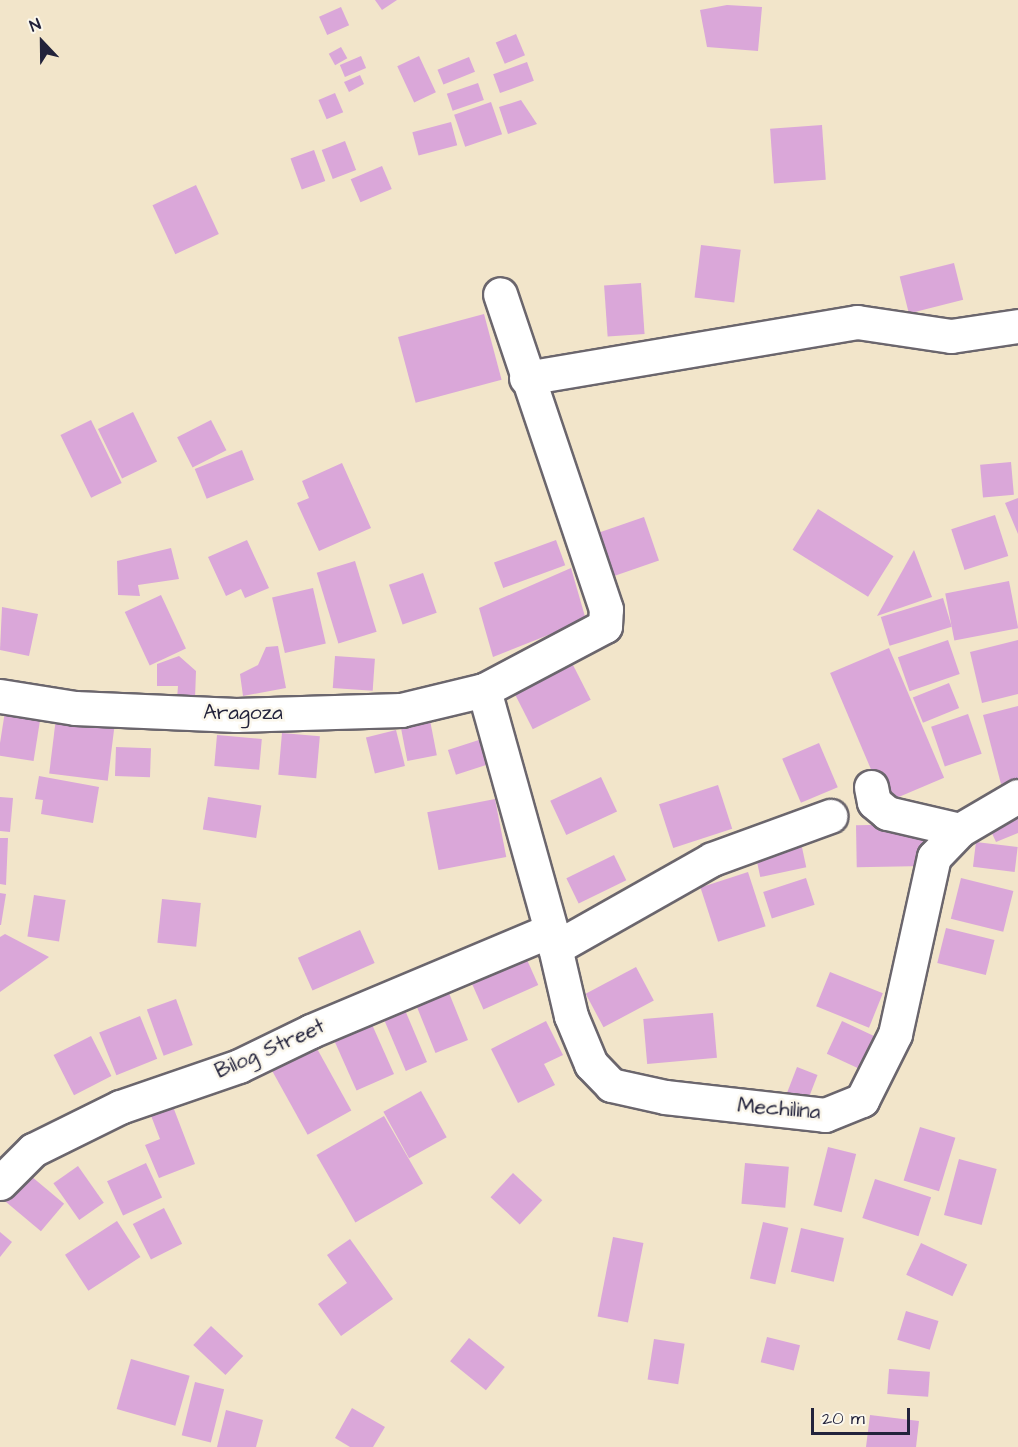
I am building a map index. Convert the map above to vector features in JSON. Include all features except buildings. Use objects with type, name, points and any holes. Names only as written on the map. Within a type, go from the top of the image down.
[{"type":"street","points":[[500,294],[526,378],[857,322],[951,336],[1018,326]]},
{"type":"street","name":"Aragoza","points":[[0,696],[75,708],[236,715],[401,710],[484,690],[605,626],[606,609],[526,378]]},
{"type":"street","name":"Mechilina","points":[[484,690],[553,939],[571,1016],[591,1064],[611,1084],[665,1097],[825,1115],[862,1100],[895,1034],[934,857],[960,830],[1018,796]]},
{"type":"street","points":[[871,788],[874,802],[887,813],[960,830]]},
{"type":"street","name":"Bilog Street","points":[[0,1183],[33,1150],[120,1107],[239,1066],[311,1031],[553,939],[712,859],[830,816]]}]
